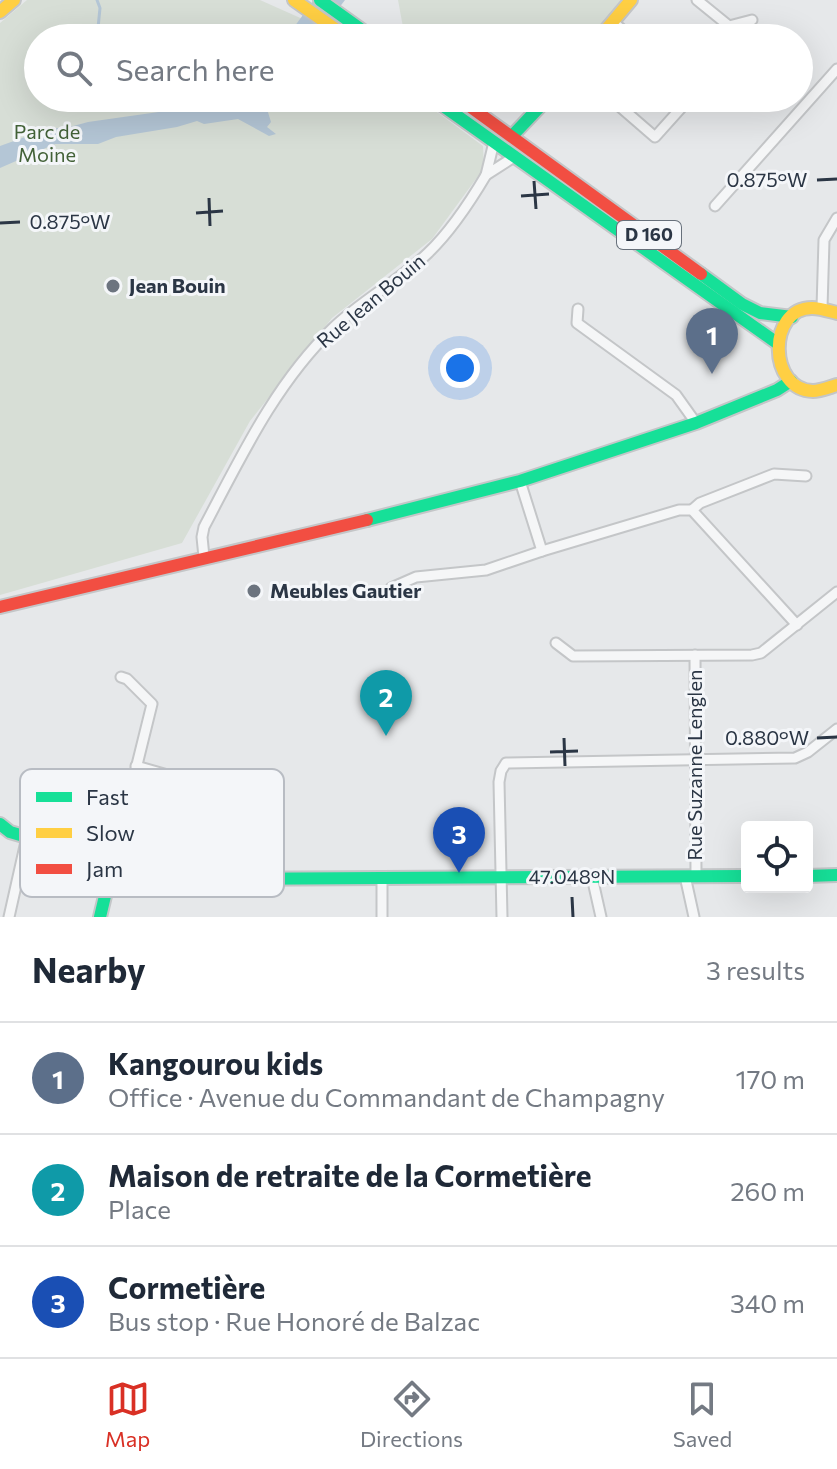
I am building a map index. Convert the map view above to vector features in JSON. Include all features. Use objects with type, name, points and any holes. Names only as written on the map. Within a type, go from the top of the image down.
[{"type":"main road","points":[[0,12],[14,0]]},
{"type":"main road","points":[[320,0],[354,24]]},
{"type":"main road","points":[[613,22],[631,0]]},
{"type":"main road","points":[[295,1],[328,24]]},
{"type":"main road","name":"D 160","points":[[452,112],[777,343]]},
{"type":"main road","name":"D 160","points":[[478,112],[742,304],[760,313],[792,317]]},
{"type":"main road","points":[[512,136],[535,112]]},
{"type":"main road","points":[[836,387],[811,390],[791,381],[777,357],[777,343],[784,324],[806,309],[822,308],[837,313]]},
{"type":"main road","points":[[0,607],[520,481],[696,423],[777,390],[791,381]]},
{"type":"main road","points":[[0,824],[20,835]]},
{"type":"main road","points":[[813,876],[837,875]]},
{"type":"main road","points":[[284,877],[741,876]]},
{"type":"main road","points":[[100,917],[105,897]]},
{"type":"street","points":[[697,0],[727,24]]},
{"type":"street","points":[[737,24],[752,20]]},
{"type":"street","points":[[813,96],[837,69]]},
{"type":"street","points":[[626,112],[655,137],[677,112]]},
{"type":"street","points":[[715,206],[799,112]]},
{"type":"street","name":"Rue Jean Bouin","points":[[204,557],[204,527],[277,395],[303,360],[333,328],[429,253],[457,219],[486,175],[492,161],[494,142]]},
{"type":"street","name":"Rue Jean Bouin","points":[[486,175],[514,157]]},
{"type":"street","points":[[822,308],[824,240],[837,218]]},
{"type":"street","points":[[578,309],[577,323],[676,395],[696,423]]},
{"type":"street","points":[[391,588],[416,577],[486,570],[679,510],[692,510],[700,503],[774,474],[806,476]]},
{"type":"street","points":[[520,481],[542,551]]},
{"type":"street","points":[[692,510],[797,625]]},
{"type":"street","points":[[556,643],[573,656],[761,653],[837,592]]},
{"type":"street","name":"Rue Suzanne Lenglen","points":[[694,917],[690,876],[695,655]]},
{"type":"street","points":[[121,677],[127,679],[152,704],[135,769]]},
{"type":"street","points":[[502,917],[499,782],[506,763],[795,758],[808,752],[837,729]]},
{"type":"street","points":[[136,766],[146,769]]},
{"type":"street","points":[[9,917],[20,868]]},
{"type":"street","points":[[592,877],[601,917]]},
{"type":"street","points":[[382,878],[382,917]]},
{"type":"green space","name":"Parc de Moine","points":[[27,0],[260,0],[314,24],[24,24],[24,112],[437,112],[483,146],[484,168],[432,239],[332,318],[250,421],[182,543],[0,595],[0,23]]},
{"type":"green space","points":[[398,0],[624,0],[604,24],[402,24]]},
{"type":"water","points":[[314,0],[345,0],[327,24],[296,24]]},
{"type":"water","points":[[159,112],[268,112],[271,122],[267,127],[276,134],[269,136],[238,119],[204,124],[197,121],[116,137],[98,144],[55,144],[0,168],[0,146],[50,128],[66,128]]},
{"type":"waterway","points":[[97,0],[100,8],[98,24]]},
{"type":"traffic: fast","points":[[320,0],[353,24]]},
{"type":"traffic: fast","points":[[452,112],[777,343]]},
{"type":"traffic: fast","points":[[512,136],[535,112]]},
{"type":"traffic: fast","points":[[701,274],[742,304],[760,313],[792,317]]},
{"type":"traffic: fast","points":[[367,520],[520,481],[696,423],[777,390],[791,381]]},
{"type":"traffic: fast","points":[[0,824],[20,835]]},
{"type":"traffic: fast","points":[[813,876],[837,875]]},
{"type":"traffic: fast","points":[[284,879],[741,876]]},
{"type":"traffic: fast","points":[[100,917],[105,897]]},
{"type":"traffic: slow","points":[[0,12],[14,0]]},
{"type":"traffic: slow","points":[[294,0],[328,24]]},
{"type":"traffic: slow","points":[[611,24],[631,0]]},
{"type":"traffic: slow","points":[[837,313],[812,308],[797,312],[787,321],[779,349],[781,364],[788,378],[798,387],[813,391],[837,385]]},
{"type":"traffic: jam","points":[[477,112],[701,274]]},
{"type":"traffic: jam","points":[[0,607],[367,520]]},
{"type":"place","name":"Jean Bouin","points":[[113,286]]},
{"type":"place","name":"Kangourou kids","points":[[712,374]]},
{"type":"place","name":"Meubles Gautier","points":[[254,591]]},
{"type":"place","name":"Maison de retraite de la Cormetière","points":[[386,736]]},
{"type":"place","name":"Cormetière","points":[[459,873]]}]
